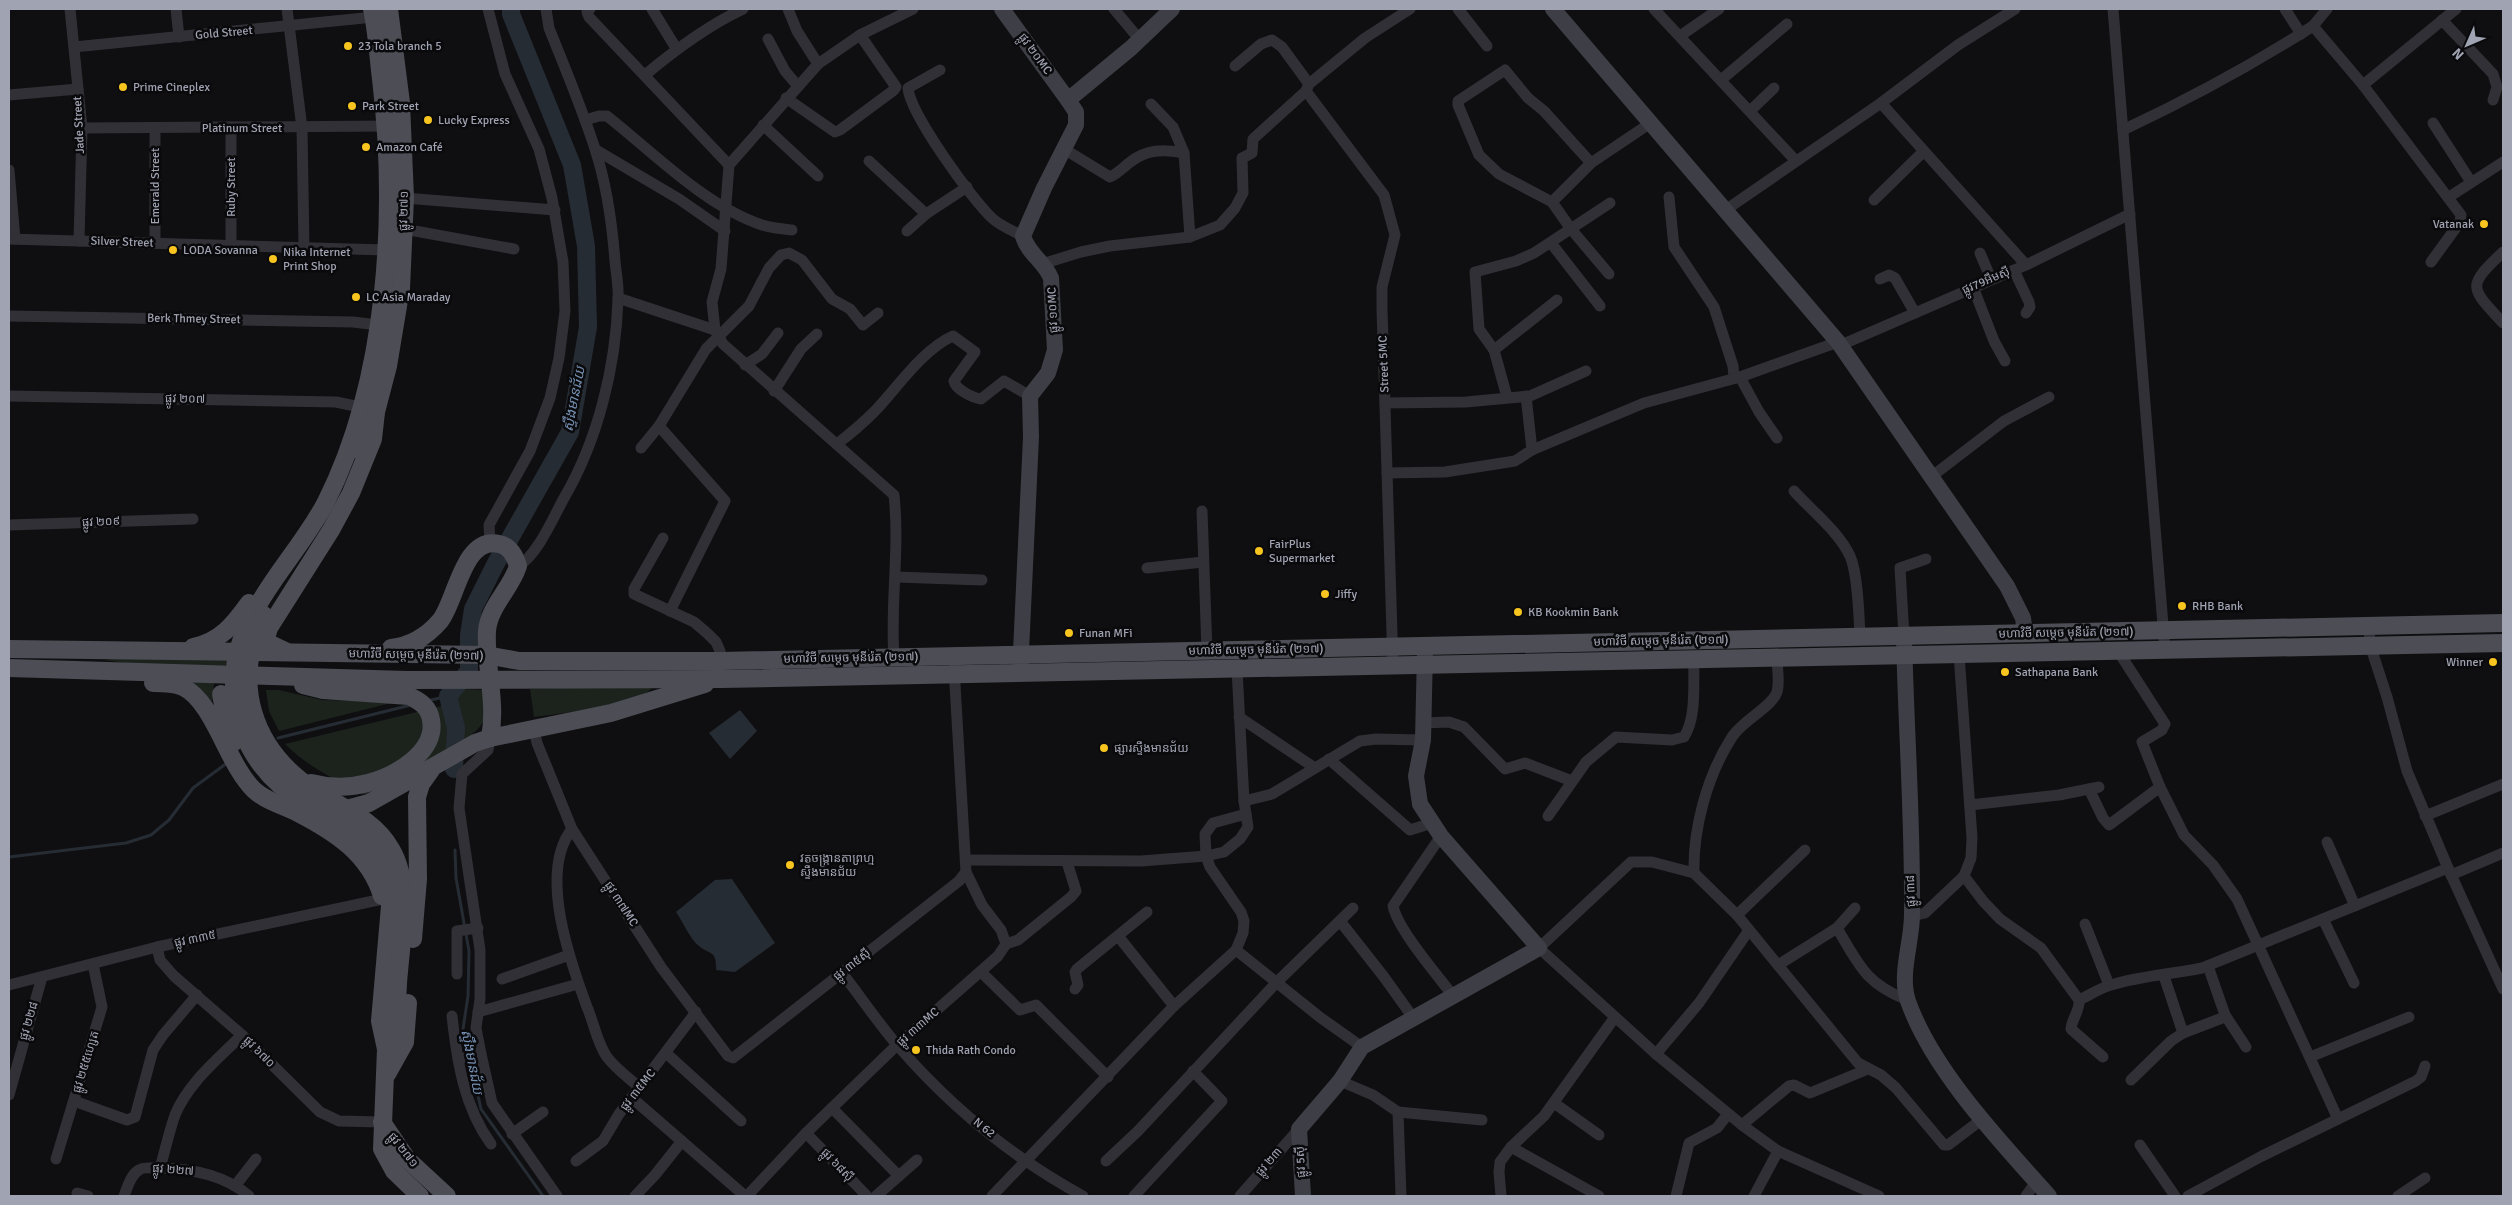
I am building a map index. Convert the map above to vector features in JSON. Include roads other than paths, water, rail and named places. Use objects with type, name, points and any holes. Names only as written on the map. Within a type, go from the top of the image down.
[{"type":"main road","name":"ផ្លូវ ២៧១","points":[[368,410],[395,328],[401,288],[405,198],[378,12]]},
{"type":"main road","name":"ផ្លូវ ២៧១","points":[[368,410],[386,250],[394,126]]},
{"type":"main road","points":[[368,410],[333,510],[301,550],[258,628],[251,649],[248,680],[252,708],[263,737],[299,798],[353,848],[374,875],[395,933]]},
{"type":"main road","points":[[176,651],[212,642],[235,622],[309,513],[368,410]]},
{"type":"main road","points":[[290,653],[268,643],[266,638],[269,628],[331,530],[351,493],[373,439],[368,410]]},
{"type":"main road","points":[[350,655],[404,647],[429,633],[442,618],[473,553],[490,543],[509,548],[517,566],[515,575],[494,609],[488,631],[494,708],[483,741]]},
{"type":"main road","name":"មហាវិថី សម្តេច មុនីរ៉េត (២១៧)","points":[[9,649],[350,655],[404,674],[519,661],[721,661],[894,658],[2503,623]]},
{"type":"main road","name":"មហាវិថី សម្តេច មុនីរ៉េត (២១៧)","points":[[9,668],[279,677],[404,674],[520,679],[721,679],[2503,642]]},
{"type":"main road","points":[[92,670],[125,681],[168,684],[190,691],[205,708],[231,758],[247,782],[269,801],[299,798],[332,787],[368,783],[388,775],[418,755],[430,739],[430,715],[418,700],[404,674],[261,663]]},
{"type":"main road","points":[[299,798],[333,809],[356,808],[483,741],[611,713],[721,679]]},
{"type":"main road","points":[[221,694],[226,721],[246,764],[273,794],[299,798],[362,817],[375,828],[391,848],[400,871],[403,887],[395,933],[395,1022],[386,1049],[382,1122]]},
{"type":"main road","points":[[384,1079],[405,1042],[418,879],[417,797],[421,784],[439,763]]},
{"type":"main road","name":"ផ្លូវ ២៧១","points":[[382,1122],[382,1149],[386,1160],[394,1172],[420,1196]]},
{"type":"main road","name":"ផ្លូវ ២៧១","points":[[382,1122],[407,1158],[447,1196]]},
{"type":"street","name":"Jade Street","points":[[70,9],[82,128],[79,241]]},
{"type":"street","points":[[176,9],[179,37]]},
{"type":"street","points":[[287,9],[302,128],[304,248]]},
{"type":"street","points":[[488,9],[505,74],[539,149],[555,210],[563,262],[564,311],[559,358],[540,427],[519,475],[489,524],[490,543]]},
{"type":"street","points":[[517,566],[527,561],[535,550],[576,477],[591,440],[601,411],[611,362],[618,298],[608,202],[596,150],[549,28],[546,9]]},
{"type":"street","points":[[590,9],[587,12],[588,17],[729,165]]},
{"type":"street","points":[[652,9],[676,48]]},
{"type":"street","points":[[645,75],[676,48],[709,27],[743,9]]},
{"type":"street","points":[[894,658],[897,521],[894,495],[744,365],[723,344],[717,334],[712,302],[721,269],[729,165],[797,85],[818,64],[860,35],[913,9]]},
{"type":"street","name":"ផ្លូវ ២០MC","points":[[1002,9],[1068,100]]},
{"type":"street","points":[[1114,9],[1140,40]]},
{"type":"street","points":[[786,98],[835,132],[896,87],[904,84],[908,88],[912,102],[936,145],[967,186],[995,220],[1023,236],[1076,125],[1076,112],[1068,100],[1140,40],[1172,9]]},
{"type":"street","points":[[1042,264],[1081,252],[1110,246],[1190,237],[1220,225],[1235,208],[1243,193],[1242,158],[1252,153],[1254,139],[1307,88],[1365,38],[1410,9]]},
{"type":"street","points":[[1458,9],[1487,46]]},
{"type":"street","points":[[1553,9],[1727,209],[1840,343],[2007,586],[2023,618],[2025,633]]},
{"type":"street","points":[[1654,9],[1795,160]]},
{"type":"street","points":[[1680,36],[1719,9]]},
{"type":"street","points":[[1727,209],[1795,160],[1881,104],[1958,45],[2015,9]]},
{"type":"street","points":[[2113,9],[2165,630],[2165,650]]},
{"type":"street","points":[[2285,9],[2300,34]]},
{"type":"street","points":[[2123,130],[2194,96],[2300,34],[2313,26],[2327,9]]},
{"type":"street","points":[[2363,85],[2456,9]]},
{"type":"street","points":[[793,10],[797,31],[818,64]]},
{"type":"street","name":"Gold Street","points":[[74,47],[290,27],[378,12]]},
{"type":"street","points":[[2442,20],[2498,73],[2493,100]]},
{"type":"street","points":[[1721,80],[1787,24]]},
{"type":"street","points":[[2313,26],[2363,85],[2461,215],[2460,222],[2431,262]]},
{"type":"street","points":[[860,35],[896,87]]},
{"type":"street","points":[[768,38],[785,71],[797,85]]},
{"type":"street","name":"Street 5MC","points":[[1235,66],[1261,44],[1272,40],[1282,48],[1307,88],[1384,195],[1395,235],[1382,287],[1392,666]]},
{"type":"street","points":[[908,88],[940,70]]},
{"type":"street","points":[[1591,163],[1544,111],[1528,98],[1515,79],[1505,70],[1458,101],[1479,154],[1499,174],[1552,202],[1571,229],[1609,274]]},
{"type":"street","points":[[1750,111],[1774,88]]},
{"type":"street","points":[[9,95],[78,89]]},
{"type":"street","points":[[1151,104],[1173,127],[1184,153],[1190,237]]},
{"type":"street","points":[[1881,104],[2026,264]]},
{"type":"street","points":[[585,120],[607,116],[699,192],[727,209],[761,225],[792,230]]},
{"type":"street","points":[[1552,202],[1591,163],[1652,122]]},
{"type":"street","points":[[2433,123],[2471,182]]},
{"type":"street","points":[[763,125],[818,176]]},
{"type":"street","name":"Platinum Street","points":[[82,128],[394,126]]},
{"type":"street","name":"Emerald Street","points":[[155,128],[155,243]]},
{"type":"street","name":"Ruby Street","points":[[231,128],[231,245]]},
{"type":"street","points":[[1064,149],[1110,177],[1139,155],[1148,151],[1184,153]]},
{"type":"street","points":[[596,150],[679,199],[725,231]]},
{"type":"street","points":[[1874,200],[1924,151]]},
{"type":"street","points":[[869,161],[926,214]]},
{"type":"street","points":[[2449,197],[2503,162]]},
{"type":"street","points":[[9,170],[12,239]]},
{"type":"street","points":[[907,231],[926,214],[967,186]]},
{"type":"street","points":[[1668,197],[1674,247],[1714,307],[1737,377],[1777,438]]},
{"type":"street","points":[[405,198],[555,210]]},
{"type":"street","points":[[1507,397],[1494,350],[1479,329],[1476,272],[1516,261],[1551,243],[1610,203]]},
{"type":"street","name":"ផ្លូវ79អឹមស៊ី","points":[[1387,474],[1445,472],[1515,461],[1532,450],[1644,403],[1737,377],[1840,343],[1915,313],[2014,270],[2130,214]]},
{"type":"street","points":[[404,230],[514,248]]},
{"type":"street","name":"ផ្លូវ ១០MC","points":[[1023,236],[1028,250],[1042,264],[1051,278],[1055,350],[1048,373],[1030,396]]},
{"type":"street","name":"Silver Street","points":[[12,239],[386,250]]},
{"type":"street","points":[[1551,243],[1600,306]]},
{"type":"street","points":[[641,448],[659,426],[706,349],[717,334],[749,306],[769,268],[781,256],[789,252],[802,260],[832,299],[850,309],[860,323],[866,324],[878,314]]},
{"type":"street","points":[[2503,252],[2480,274],[2475,283],[2478,295],[2503,323]]},
{"type":"street","points":[[1980,253],[1991,279]]},
{"type":"street","points":[[2014,270],[2029,302],[2030,307],[2026,313]]},
{"type":"street","points":[[1880,279],[1890,275],[1895,278],[1915,313]]},
{"type":"street","points":[[1973,287],[1994,341],[2005,361]]},
{"type":"street","points":[[618,298],[717,334]]},
{"type":"street","points":[[1494,350],[1557,300]]},
{"type":"street","name":"Berk Thmey Street","points":[[9,316],[353,322],[378,325]]},
{"type":"street","points":[[744,365],[762,354],[778,333]]},
{"type":"street","points":[[774,391],[801,349],[817,334]]},
{"type":"street","points":[[837,444],[875,411],[896,386],[932,351],[953,336],[976,352],[954,381],[956,386],[975,398],[981,399],[1004,381],[1030,396],[1031,437],[1019,655],[1020,674]]},
{"type":"street","points":[[1385,403],[1466,402],[1526,396],[1544,391],[1586,371]]},
{"type":"street","name":"ផ្លូវ ២០៧","points":[[9,396],[336,402],[368,410]]},
{"type":"street","points":[[1526,396],[1532,450]]},
{"type":"street","points":[[1931,477],[2004,421],[2049,397]]},
{"type":"street","points":[[659,426],[725,501],[670,610]]},
{"type":"street","points":[[1794,491],[1839,540],[1850,557],[1858,603],[1860,637]]},
{"type":"street","points":[[1202,511],[1207,651]]},
{"type":"street","name":"ផ្លូវ ២០៩","points":[[9,525],[193,519]]},
{"type":"street","points":[[663,538],[634,589],[634,594],[694,622],[708,633],[718,646],[721,661],[721,679]]},
{"type":"street","name":"ផ្លូវ ៣៨","points":[[1926,559],[1900,568],[1904,636],[1912,916],[1906,980],[1907,1000],[1936,1056],[1981,1120],[2049,1196]]},
{"type":"street","points":[[1147,568],[1204,562]]},
{"type":"street","points":[[896,577],[982,580]]},
{"type":"street","points":[[2369,626],[2370,645],[2387,697],[2407,771],[2449,871],[2503,989]]},
{"type":"street","points":[[1425,646],[1423,740],[1416,776],[1420,804],[1437,830],[1539,948],[1656,1054],[1728,1114],[1778,1151],[1879,1196]]},
{"type":"street","points":[[2118,651],[2165,724],[2162,730],[2142,742],[2160,786],[2184,835],[2198,848],[2232,892],[2338,1119]]},
{"type":"street","points":[[1912,916],[1925,913],[1964,876],[1971,848],[1970,805],[1959,654]]},
{"type":"street","points":[[954,656],[958,758],[966,872],[982,904],[1001,930],[1006,944]]},
{"type":"street","points":[[1694,873],[1697,820],[1707,792],[1731,738],[1744,722],[1770,705],[1777,693],[1777,658]]},
{"type":"street","points":[[1548,816],[1586,762],[1616,737],[1672,740],[1684,737],[1689,730],[1691,715],[1694,660]]},
{"type":"street","points":[[966,860],[1141,861],[1206,856],[1224,852],[1240,839],[1248,827],[1244,801],[1237,669]]},
{"type":"street","points":[[1239,718],[1315,768]]},
{"type":"street","points":[[1423,723],[1449,722],[1464,727],[1505,769],[1524,763],[1572,781]]},
{"type":"street","name":"ផ្លូវ ៣៧MC","points":[[534,730],[537,743],[572,829],[662,967],[728,1056],[738,1057]]},
{"type":"street","points":[[1244,801],[1272,794],[1360,741],[1376,739],[1423,740]]},
{"type":"street","points":[[483,741],[488,750],[466,769],[461,780],[459,808],[471,929],[480,950],[478,1012],[469,1057],[471,1109],[478,1126],[491,1144]]},
{"type":"street","points":[[1328,759],[1410,830],[1437,830]]},
{"type":"street","points":[[2425,816],[2503,784]]},
{"type":"street","points":[[1970,805],[2094,788],[2103,818],[2109,825],[2160,786]]},
{"type":"street","points":[[992,1196],[1027,1162],[1174,1006],[1236,950],[1243,933],[1244,921],[1206,856],[1204,834],[1213,822],[1246,814]]},
{"type":"street","points":[[572,829],[565,838],[559,862],[558,901],[569,955],[578,984],[607,1056],[640,1088]]},
{"type":"street","points":[[1437,830],[1393,906],[1412,940],[1454,997]]},
{"type":"street","points":[[2327,842],[2356,906]]},
{"type":"street","points":[[1737,915],[1805,850]]},
{"type":"street","points":[[2079,1000],[2109,985],[2142,977],[2164,976],[2208,966],[2356,906],[2503,853]]},
{"type":"street","name":"ផ្លូវ ៣៣MC","points":[[747,1196],[806,1133],[897,1045],[981,972],[998,956],[1006,944],[1018,940],[1076,891],[1067,862]]},
{"type":"street","points":[[1299,1128],[1340,1081],[1362,1047],[1539,948],[1631,862],[1652,862],[1694,873],[1737,915],[1858,1063],[1881,1075],[1896,1088],[1944,1145],[1948,1145],[1981,1120]]},
{"type":"street","name":"ផ្លូវ ៣៥ស៊ី","points":[[738,1057],[959,881],[966,872]]},
{"type":"street","points":[[1964,876],[1982,901],[2000,919],[2041,948],[2079,1000],[2080,1006],[2072,1022],[2071,1029],[2103,1057]]},
{"type":"street","name":"ផ្លូវ ៣៣៥","points":[[9,985],[157,947],[383,899]]},
{"type":"street","points":[[1106,1161],[1138,1131],[1277,982],[1353,908]]},
{"type":"street","points":[[1778,964],[1837,928],[1855,908]]},
{"type":"street","points":[[1076,988],[1078,985],[1075,972],[1147,912]]},
{"type":"street","points":[[2323,919],[2354,983]]},
{"type":"street","points":[[1340,922],[1384,976],[1414,1019]]},
{"type":"street","points":[[2085,924],[2109,985]]},
{"type":"street","points":[[1837,928],[1864,974],[1885,990],[1907,1000]]},
{"type":"street","points":[[457,974],[458,932],[471,929]]},
{"type":"street","points":[[1656,1054],[1700,1003],[1749,930]]},
{"type":"street","points":[[1118,936],[1174,1006]]},
{"type":"street","name":"ផ្លូវ ៦៧០","points":[[157,947],[160,960],[174,976],[242,1035],[320,1112],[339,1122],[382,1122]]},
{"type":"street","points":[[1236,950],[1362,1047]]},
{"type":"street","points":[[502,979],[569,955]]},
{"type":"street","name":"ផ្លូវ ២៥៥ហ្សេត","points":[[56,1159],[102,1007],[93,964]]},
{"type":"street","points":[[2208,966],[2225,1015],[2246,1047]]},
{"type":"street","points":[[981,972],[1020,1010],[1036,1005],[1108,1077]]},
{"type":"street","name":"N 62","points":[[842,973],[897,1045],[937,1088],[983,1129],[1027,1162],[1083,1196]]},
{"type":"street","points":[[2164,976],[2183,1033]]},
{"type":"street","name":"ផ្លូវ ២២៨","points":[[9,1095],[42,977]]},
{"type":"street","points":[[478,1012],[578,984]]},
{"type":"street","points":[[74,1101],[127,1120],[135,1117],[153,1050],[163,1035],[197,995]]},
{"type":"street","name":"ផ្លូវ ៣៥MC","points":[[576,1161],[603,1141],[619,1114],[696,1012]]},
{"type":"street","points":[[2131,1080],[2160,1050],[2183,1033],[2222,1018],[2225,1015]]},
{"type":"street","points":[[452,1016],[469,1057],[492,1103],[557,1196]]},
{"type":"street","points":[[1501,1196],[1500,1162],[1511,1147],[1535,1126],[1615,1017]]},
{"type":"street","points":[[2310,1057],[2409,1017]]},
{"type":"street","points":[[160,1168],[175,1115],[184,1098],[194,1083],[242,1035]]},
{"type":"street","points":[[666,1053],[741,1121]]},
{"type":"street","points":[[2193,1195],[2338,1119],[2416,1081],[2421,1077],[2425,1066]]},
{"type":"street","points":[[1742,1125],[1789,1086],[1794,1084],[1810,1093],[1868,1069]]},
{"type":"street","points":[[1134,1196],[1222,1101],[1193,1070]]},
{"type":"street","points":[[1340,1081],[1373,1095],[1398,1112],[1482,1120]]},
{"type":"street","points":[[632,1098],[747,1196]]},
{"type":"street","points":[[1554,1102],[1599,1135]]},
{"type":"street","points":[[832,1108],[900,1176]]},
{"type":"street","points":[[512,1134],[543,1112]]},
{"type":"street","points":[[1398,1112],[1401,1196]]},
{"type":"street","points":[[1676,1196],[1689,1143],[1717,1128],[1728,1114]]},
{"type":"street","name":"ផ្លូវ ២៣","points":[[1240,1196],[1299,1128]]},
{"type":"street","name":"ផ្លូវ 5ស៊ី","points":[[1299,1128],[1303,1196]]},
{"type":"street","name":"ផ្លូវ ៦៨ស៊ី","points":[[806,1133],[868,1196]]},
{"type":"street","points":[[643,1194],[682,1141]]},
{"type":"street","points":[[2140,1145],[2175,1196]]},
{"type":"street","points":[[1511,1147],[1599,1196]]},
{"type":"street","points":[[1754,1196],[1778,1151]]},
{"type":"street","name":"ផ្លូវ ២២៧","points":[[124,1196],[134,1173],[141,1168],[200,1172],[242,1193],[256,1159]]},
{"type":"street","points":[[876,1196],[917,1160]]},
{"type":"street","points":[[2398,1196],[2425,1178]]},
{"type":"street","points":[[2026,1196],[2036,1182]]},
{"type":"waterway","name":"ស្ទឹងមានជ័យ","points":[[454,769],[456,728],[448,696],[469,671],[469,635],[473,609],[495,565],[570,432],[588,327],[586,246],[572,165],[511,14],[511,9]]},
{"type":"waterway","points":[[427,701],[448,696]]},
{"type":"waterway","points":[[278,738],[411,705]]},
{"type":"waterway","points":[[9,857],[126,843],[151,835],[169,820],[193,788],[227,763]]},
{"type":"waterway","name":"ស្ទឹងមានជ័យ","points":[[455,850],[456,878],[469,951],[468,996],[463,1029],[468,1054]]},
{"type":"waterway","name":"ស្ទឹងមានជ័យ","points":[[470,1060],[481,1109],[543,1196]]},
{"type":"place","name":"23 Tola branch 5","points":[[348,46]]},
{"type":"place","name":"Prime Cineplex","points":[[123,87]]},
{"type":"place","name":"Park Street","points":[[352,106]]},
{"type":"place","name":"Lucky Express","points":[[428,120]]},
{"type":"place","name":"Amazon Café","points":[[366,147]]},
{"type":"place","name":"Vatanak","points":[[2484,224]]},
{"type":"place","name":"LODA Sovanna","points":[[173,250]]},
{"type":"place","name":"Nika Internet Print Shop","points":[[273,259]]},
{"type":"place","name":"LC Asia Maraday","points":[[356,297]]},
{"type":"place","name":"FairPlus Supermarket","points":[[1259,551]]},
{"type":"place","name":"Jiffy","points":[[1325,594]]},
{"type":"place","name":"RHB Bank","points":[[2182,606]]},
{"type":"place","name":"KB Kookmin Bank","points":[[1518,612]]},
{"type":"place","name":"Funan MFi","points":[[1069,633]]},
{"type":"place","name":"Winner","points":[[2493,662]]},
{"type":"place","name":"Sathapana Bank","points":[[2005,672]]},
{"type":"place","name":"ផ្សារស្ទឹងមានជ័យ","points":[[1104,748]]},
{"type":"place","name":"វត្តចង្ក្រានតាព្រហ្ម ស្ទឹងមានជ័យ","points":[[790,865]]},
{"type":"place","name":"Thida Rath Condo","points":[[916,1050]]}]
